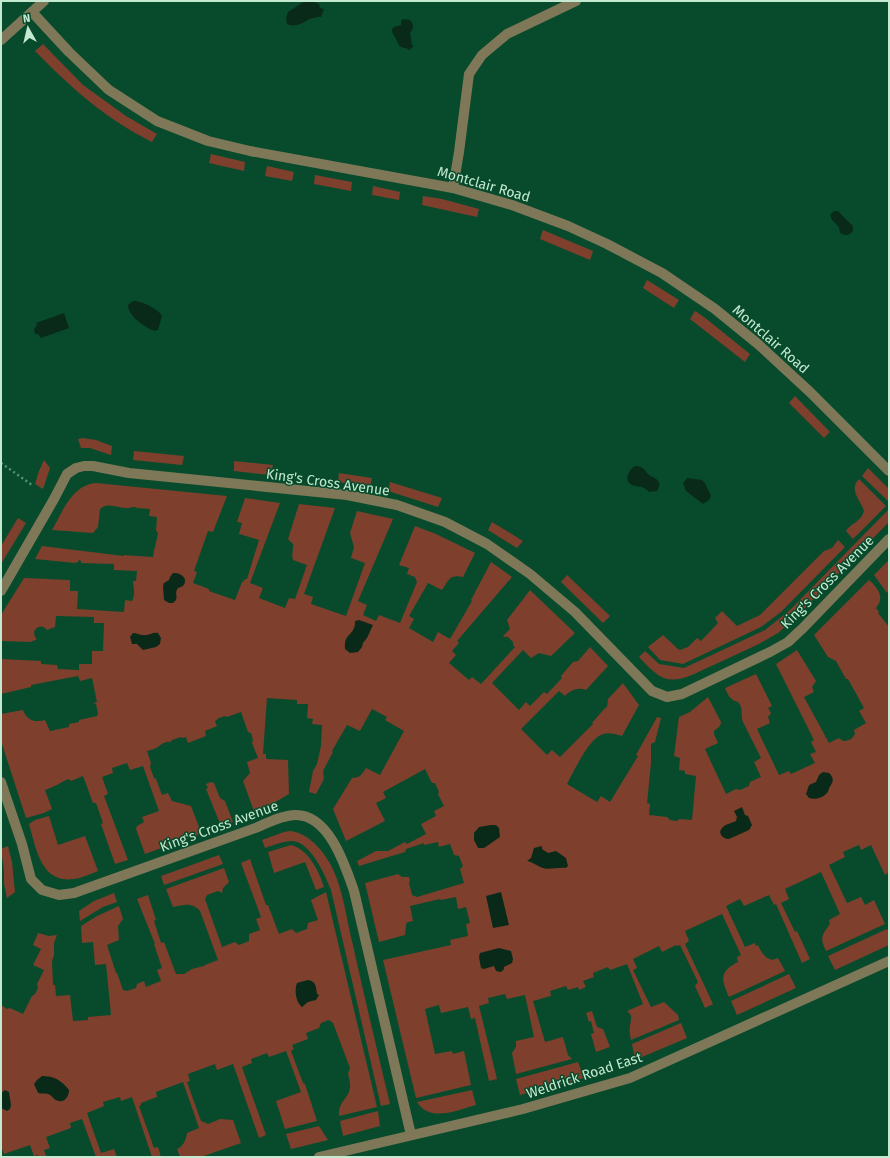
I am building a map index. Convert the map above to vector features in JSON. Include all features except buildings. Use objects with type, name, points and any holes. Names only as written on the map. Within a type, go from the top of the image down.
[{"type":"street","points":[[1,40],[44,1]]},
{"type":"street","points":[[453,188],[469,74],[482,55],[506,34],[576,1]]},
{"type":"street","name":"Montclair Road","points":[[32,12],[69,52],[109,90],[157,121],[208,141],[250,151],[453,188],[512,205],[568,226],[607,244],[662,273],[715,309],[758,344],[810,392],[889,471]]},
{"type":"street","name":"King's Cross Avenue","points":[[1,591],[67,474],[76,468],[94,466],[129,473],[347,496],[397,505],[445,522],[487,544],[530,574],[575,612],[652,691],[667,697],[682,694],[788,642],[889,539]]},
{"type":"street","name":"King's Cross Avenue","points":[[1,782],[22,844],[31,879],[42,890],[59,895],[74,893],[280,818],[296,815],[309,818],[319,824],[329,835],[337,850],[354,891],[411,1135]]},
{"type":"street","name":"Weldrick Road East","points":[[319,1157],[523,1109],[630,1078],[889,961]]},
{"type":"path","points":[[1,463],[32,485]]},
{"type":"shaded area","points":[[305,1],[319,4],[320,8],[324,9],[321,17],[309,19],[296,25],[287,24],[286,18],[288,12]]},
{"type":"shaded area","points":[[403,19],[410,20],[413,25],[410,33],[412,45],[414,46],[409,50],[400,46],[392,32],[394,27],[401,25],[401,21]]},
{"type":"shaded area","points":[[43,44],[83,85],[126,116],[157,134],[152,142],[104,113],[62,78],[35,51]]},
{"type":"shaded area","points":[[211,154],[245,162],[244,171],[209,163]]},
{"type":"shaded area","points":[[267,166],[294,172],[292,181],[265,176]]},
{"type":"shaded area","points":[[315,175],[352,182],[351,191],[314,184]]},
{"type":"shaded area","points":[[373,186],[400,192],[399,200],[372,195]]},
{"type":"shaded area","points":[[423,196],[442,199],[479,209],[477,217],[422,205]]},
{"type":"shaded area","points":[[834,211],[838,211],[853,226],[853,231],[850,234],[845,235],[840,233],[839,227],[832,220],[830,215]]},
{"type":"shaded area","points":[[543,230],[593,251],[590,260],[540,239]]},
{"type":"shaded area","points":[[647,280],[679,300],[674,308],[643,288]]},
{"type":"shaded area","points":[[133,301],[149,306],[160,313],[162,316],[158,330],[155,331],[147,327],[134,317],[128,305]]},
{"type":"shaded area","points":[[695,311],[750,354],[745,362],[690,319]]},
{"type":"shaded area","points":[[64,313],[69,328],[41,338],[38,334],[35,334],[34,329],[37,325],[36,323]]},
{"type":"shaded area","points":[[795,396],[830,432],[824,438],[789,403]]},
{"type":"shaded area","points":[[83,438],[96,440],[112,446],[111,455],[90,448],[81,448],[78,439]]},
{"type":"shaded area","points":[[134,451],[184,456],[182,465],[133,460]]},
{"type":"shaded area","points":[[44,460],[50,468],[43,489],[35,484]]},
{"type":"shaded area","points":[[234,461],[273,465],[270,475],[234,471]]},
{"type":"shaded area","points":[[635,466],[643,468],[648,474],[659,482],[657,491],[649,492],[643,487],[635,486],[629,482],[628,474]]},
{"type":"shaded area","points":[[868,468],[889,489],[889,502],[862,476]]},
{"type":"shaded area","points":[[339,473],[372,478],[370,487],[338,482]]},
{"type":"shaded area","points":[[687,478],[702,480],[705,483],[711,496],[709,500],[703,504],[686,491],[683,483]]},
{"type":"shaded area","points":[[859,479],[886,506],[853,539],[846,531],[861,518],[864,511],[855,491],[856,483]]},
{"type":"shaded area","points":[[390,482],[442,498],[438,507],[388,491]]},
{"type":"shaded area","points":[[96,483],[227,496],[213,532],[208,531],[194,571],[197,572],[193,583],[209,589],[209,591],[235,600],[242,582],[247,579],[259,540],[239,534],[242,523],[237,522],[245,498],[280,503],[250,583],[263,588],[259,598],[285,608],[289,598],[295,599],[307,565],[293,560],[293,544],[288,539],[299,504],[335,508],[304,594],[313,597],[311,604],[346,616],[365,563],[351,558],[354,547],[350,533],[357,511],[393,519],[358,601],[367,605],[363,615],[376,621],[379,615],[400,623],[417,582],[415,577],[407,574],[409,568],[399,565],[415,526],[436,534],[475,553],[463,577],[452,577],[442,590],[428,583],[409,616],[414,619],[409,628],[433,642],[438,632],[450,639],[472,601],[471,600],[491,562],[512,577],[457,641],[459,643],[452,651],[456,655],[449,663],[469,680],[472,677],[481,684],[515,647],[513,642],[508,637],[503,636],[510,629],[507,620],[530,590],[575,633],[551,656],[539,653],[531,658],[523,650],[492,683],[519,710],[526,702],[530,706],[544,692],[547,694],[562,678],[561,676],[573,662],[578,661],[590,647],[608,666],[586,690],[574,690],[565,696],[559,691],[521,729],[547,755],[552,750],[560,757],[593,724],[592,723],[607,707],[608,699],[623,683],[639,705],[622,736],[608,733],[603,734],[592,742],[582,756],[567,784],[597,802],[601,796],[610,802],[638,756],[636,755],[657,717],[661,718],[655,742],[651,744],[651,763],[647,803],[650,804],[649,815],[667,817],[670,820],[677,821],[679,819],[692,820],[696,776],[685,774],[685,771],[679,770],[680,758],[674,756],[679,717],[690,712],[708,697],[721,722],[720,726],[714,731],[718,743],[705,749],[726,794],[736,789],[740,790],[749,786],[750,782],[761,777],[754,762],[761,758],[743,722],[740,704],[730,697],[725,688],[756,674],[772,706],[768,708],[771,713],[768,717],[770,723],[757,729],[779,775],[789,771],[791,774],[815,763],[810,754],[816,752],[811,742],[814,740],[776,664],[797,650],[816,681],[812,687],[814,692],[804,697],[829,743],[839,738],[843,741],[847,741],[855,734],[854,730],[866,723],[859,711],[864,708],[848,679],[846,679],[836,661],[828,657],[814,635],[869,580],[878,589],[880,600],[876,608],[889,627],[889,872],[885,875],[871,845],[861,850],[859,845],[843,852],[845,857],[829,865],[847,903],[861,897],[865,905],[874,900],[885,924],[826,951],[822,940],[823,934],[830,924],[829,920],[840,914],[821,872],[785,889],[789,899],[781,903],[795,932],[797,931],[810,959],[802,963],[776,904],[774,905],[769,895],[744,906],[740,899],[726,906],[745,947],[755,943],[767,958],[772,960],[778,958],[785,971],[729,997],[724,985],[723,976],[727,969],[738,962],[737,957],[741,955],[722,914],[685,931],[689,941],[685,944],[713,1004],[705,1008],[695,986],[698,982],[680,945],[676,945],[662,952],[659,946],[633,959],[637,968],[633,970],[651,1007],[664,1002],[678,1015],[679,1020],[631,1040],[631,1017],[627,1011],[643,1004],[627,964],[610,970],[608,967],[593,973],[594,977],[583,981],[586,987],[579,990],[578,987],[568,990],[566,986],[550,991],[551,996],[533,1001],[545,1042],[563,1037],[568,1055],[572,1059],[516,1074],[512,1053],[516,1047],[516,1041],[534,1037],[525,995],[507,999],[505,994],[488,998],[489,1003],[479,1006],[497,1079],[489,1081],[475,1018],[471,1019],[468,1007],[441,1013],[439,1005],[425,1009],[435,1054],[452,1051],[453,1054],[464,1051],[471,1085],[416,1098],[383,960],[451,945],[450,940],[468,936],[466,924],[470,923],[466,907],[458,909],[456,897],[440,899],[410,906],[413,921],[406,924],[405,935],[379,942],[365,883],[398,874],[402,877],[409,877],[412,895],[417,897],[464,883],[460,869],[463,866],[459,856],[454,855],[450,844],[439,847],[438,842],[424,845],[424,843],[406,849],[405,852],[359,866],[357,861],[376,851],[388,851],[405,842],[407,844],[426,834],[421,824],[436,816],[434,811],[444,806],[438,794],[439,792],[435,783],[432,783],[425,769],[383,792],[386,798],[376,803],[385,821],[346,841],[333,809],[352,778],[362,774],[366,768],[380,775],[404,731],[385,720],[387,717],[372,709],[360,731],[347,725],[332,751],[333,752],[323,771],[324,779],[316,794],[309,792],[313,771],[317,764],[321,746],[322,725],[312,724],[313,719],[307,718],[308,704],[297,704],[297,700],[267,698],[263,754],[266,754],[266,759],[288,760],[289,794],[255,814],[243,781],[250,773],[247,762],[258,758],[252,743],[253,740],[251,733],[248,732],[241,712],[219,718],[215,721],[217,726],[205,731],[206,736],[188,743],[186,737],[181,737],[172,740],[171,742],[165,742],[157,748],[147,751],[151,763],[150,767],[162,795],[168,793],[172,801],[191,806],[201,832],[200,834],[145,854],[136,829],[137,826],[144,822],[142,817],[159,811],[143,766],[130,770],[127,763],[112,768],[113,773],[102,777],[108,794],[104,796],[128,860],[115,864],[101,824],[103,823],[96,803],[93,803],[83,776],[71,781],[68,779],[45,790],[52,809],[26,818],[1,741],[1,714],[23,710],[31,720],[45,720],[50,731],[69,727],[69,724],[79,722],[79,720],[97,716],[98,713],[96,704],[93,703],[97,702],[92,678],[80,681],[78,676],[31,685],[31,687],[1,694],[1,659],[41,661],[41,664],[57,665],[58,669],[79,670],[79,664],[92,664],[92,651],[103,651],[104,623],[94,623],[94,617],[56,616],[55,627],[47,630],[42,626],[38,627],[34,632],[37,639],[31,642],[1,641],[1,615],[24,578],[70,580],[70,591],[78,591],[77,609],[124,612],[125,600],[132,601],[133,599],[133,581],[136,581],[137,571],[114,570],[114,564],[81,563],[79,560],[75,563],[35,559],[42,546],[124,556],[153,557],[157,539],[157,517],[149,516],[150,509],[135,507],[125,508],[110,505],[103,507],[100,509],[98,527],[93,533],[52,530],[64,507],[74,494],[88,485]]},
{"type":"shaded area","points":[[889,509],[889,522],[797,616],[778,633],[759,644],[692,675],[675,680],[662,677],[657,674],[639,657],[645,651],[659,664],[684,668],[765,630],[790,610]]},
{"type":"shaded area","points":[[18,518],[26,523],[1,564],[1,546]]},
{"type":"shaded area","points":[[492,522],[523,541],[517,548],[488,530]]},
{"type":"shaded area","points":[[838,540],[845,547],[781,612],[761,627],[683,664],[660,660],[648,647],[663,635],[680,650],[688,647],[697,638],[701,641],[718,623],[715,618],[722,611],[737,626],[760,615],[824,551],[832,548]]},
{"type":"shaded area","points":[[889,560],[889,590],[887,593],[874,575]]},
{"type":"shaded area","points":[[173,573],[183,576],[185,583],[183,586],[178,588],[176,600],[173,603],[169,603],[164,600],[163,586]]},
{"type":"shaded area","points":[[567,575],[610,616],[603,623],[561,582]]},
{"type":"shaded area","points":[[359,620],[373,625],[358,652],[350,653],[345,649],[345,641],[354,628],[355,621]]},
{"type":"shaded area","points":[[133,633],[145,635],[158,633],[161,638],[160,644],[156,647],[143,650],[137,644],[132,644],[130,637]]},
{"type":"shaded area","points":[[823,772],[829,773],[833,779],[828,792],[818,798],[809,798],[806,794],[809,785],[816,782],[819,775]]},
{"type":"shaded area","points":[[211,782],[214,783],[220,798],[225,801],[233,822],[221,826],[206,789],[208,788],[206,784]]},
{"type":"shaded area","points":[[742,807],[745,815],[748,816],[752,825],[749,830],[729,839],[724,838],[720,833],[721,829],[736,821],[737,817],[734,811]]},
{"type":"shaded area","points":[[49,816],[58,845],[85,836],[98,871],[83,877],[63,879],[54,876],[47,870],[34,843],[29,824],[35,820]]},
{"type":"shaded area","points":[[496,825],[499,828],[500,837],[484,848],[478,848],[474,840],[474,833],[479,827]]},
{"type":"shaded area","points":[[290,831],[296,832],[307,838],[322,851],[337,880],[343,900],[390,1104],[381,1106],[331,890],[325,876],[311,853],[299,843],[292,841],[278,843],[265,848],[262,840]]},
{"type":"shaded area","points":[[291,845],[297,847],[308,856],[316,868],[324,887],[316,890],[305,862],[274,873],[268,852]]},
{"type":"shaded area","points":[[8,846],[12,862],[15,892],[7,898],[4,884],[1,849]]},
{"type":"shaded area","points":[[542,846],[542,849],[548,853],[556,851],[566,858],[568,866],[566,868],[545,869],[527,861],[531,858],[534,848]]},
{"type":"shaded area","points":[[219,855],[223,864],[164,885],[161,876]]},
{"type":"shaded area","points":[[250,859],[266,905],[268,905],[279,934],[292,929],[296,933],[307,929],[308,923],[318,920],[311,900],[326,892],[377,1107],[339,1116],[341,1105],[350,1089],[348,1074],[350,1068],[333,1023],[329,1020],[321,1023],[319,1028],[306,1033],[308,1039],[292,1045],[294,1049],[291,1051],[303,1083],[305,1084],[317,1121],[285,1129],[276,1101],[301,1092],[286,1051],[269,1057],[267,1053],[251,1059],[252,1063],[242,1067],[266,1135],[259,1138],[233,1064],[217,1070],[215,1064],[188,1074],[190,1081],[187,1082],[201,1121],[208,1124],[220,1119],[233,1120],[241,1143],[201,1157],[180,1157],[177,1149],[183,1144],[187,1133],[199,1128],[183,1082],[156,1092],[157,1097],[141,1103],[139,1106],[154,1148],[158,1147],[161,1157],[152,1157],[132,1097],[121,1101],[120,1097],[103,1102],[104,1106],[87,1113],[101,1153],[114,1149],[117,1157],[96,1157],[82,1119],[70,1123],[71,1128],[46,1137],[50,1148],[44,1150],[46,1156],[34,1156],[30,1145],[4,1154],[1,1147],[1,1005],[7,1009],[10,1008],[23,1014],[32,996],[35,994],[38,988],[37,984],[44,970],[33,965],[41,949],[33,945],[38,933],[49,936],[57,935],[54,943],[54,955],[52,961],[53,985],[55,985],[56,996],[70,995],[73,1021],[88,1020],[88,1017],[111,1015],[106,964],[95,965],[93,942],[82,943],[81,926],[97,916],[119,906],[123,919],[118,926],[119,940],[107,945],[123,990],[127,991],[136,988],[137,984],[144,981],[146,987],[161,981],[157,970],[162,968],[155,944],[137,899],[148,895],[161,943],[164,942],[176,974],[184,974],[192,969],[218,960],[200,911],[191,905],[173,907],[166,889],[224,868],[229,882],[223,888],[222,893],[218,891],[207,895],[205,899],[222,947],[235,942],[239,945],[249,941],[249,934],[260,930],[256,919],[261,917],[241,863]]},
{"type":"shaded area","points":[[501,892],[509,925],[493,928],[486,896]]},
{"type":"shaded area","points":[[114,893],[117,902],[103,907],[80,921],[79,911],[94,901]]},
{"type":"shaded area","points":[[887,929],[889,932],[889,945],[835,970],[828,956]]},
{"type":"shaded area","points":[[499,948],[511,951],[513,959],[512,963],[504,967],[501,972],[496,971],[494,966],[484,969],[481,968],[479,957],[480,953]]},
{"type":"shaded area","points":[[789,974],[796,988],[737,1015],[731,1001]]},
{"type":"shaded area","points":[[308,980],[314,983],[317,994],[319,995],[316,1000],[308,1002],[302,1007],[297,999],[296,986],[297,983]]},
{"type":"shaded area","points":[[592,1011],[597,1027],[603,1029],[610,1047],[596,1052],[591,1034],[594,1033],[591,1021],[589,1022],[586,1013]]},
{"type":"shaded area","points":[[681,1023],[687,1038],[635,1060],[632,1044]]},
{"type":"shaded area","points":[[578,1062],[584,1078],[520,1095],[516,1079]]},
{"type":"shaded area","points":[[42,1076],[57,1079],[63,1084],[69,1090],[66,1099],[59,1101],[47,1094],[38,1093],[34,1084]]},
{"type":"shaded area","points":[[5,1090],[9,1092],[11,1105],[10,1109],[7,1111],[1,1108],[1,1093]]},
{"type":"shaded area","points":[[472,1090],[476,1105],[452,1112],[429,1112],[422,1108],[417,1102]]},
{"type":"shaded area","points":[[378,1111],[380,1126],[343,1136],[340,1121]]},
{"type":"shaded area","points":[[319,1126],[328,1140],[291,1149],[286,1134]]}]
